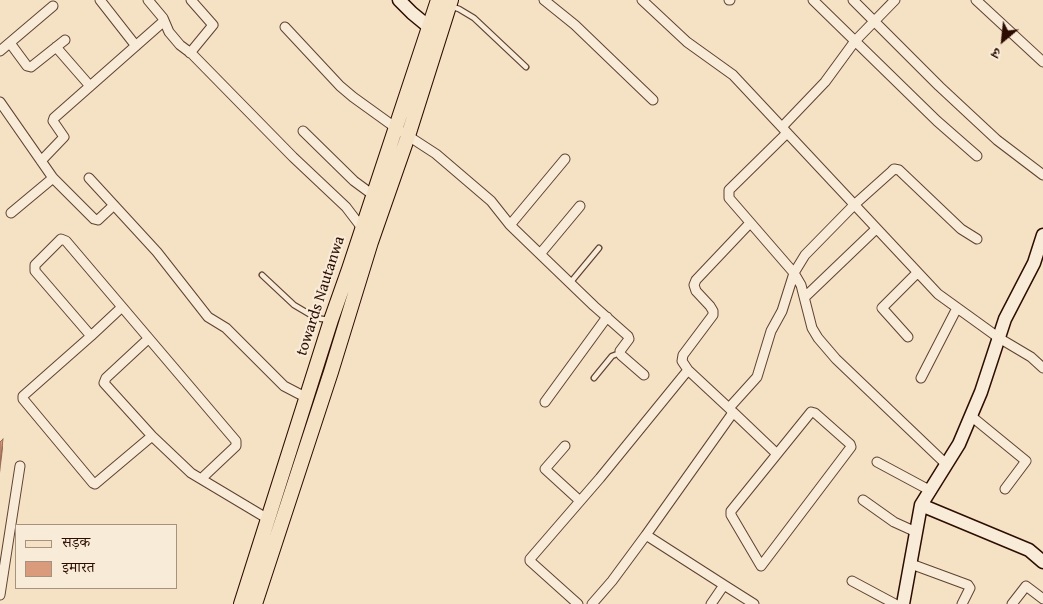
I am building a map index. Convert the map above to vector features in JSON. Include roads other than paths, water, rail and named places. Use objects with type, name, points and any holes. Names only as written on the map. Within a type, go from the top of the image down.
[{"type":"main road","name":"towards Nautanwa","points":[[241,604],[331,320],[373,195],[396,128],[444,2]]},
{"type":"main road","points":[[256,604],[371,242],[408,136],[435,29]]},
{"type":"street","points":[[100,0],[136,46]]},
{"type":"street","points":[[148,0],[180,45],[190,52],[293,157],[346,207],[362,228]]},
{"type":"street","points":[[190,52],[213,25],[191,0]]},
{"type":"street","points":[[399,0],[412,14],[435,29]]},
{"type":"street","points":[[544,0],[575,25],[653,100]]},
{"type":"street","points":[[642,0],[687,42],[733,75],[938,294],[999,338],[1031,357],[1043,368]]},
{"type":"street","points":[[813,0],[938,121],[977,156]]},
{"type":"street","points":[[853,0],[939,86],[997,140],[1043,175]]},
{"type":"street","points":[[895,0],[855,41],[825,82],[729,190],[728,194],[729,198],[794,273],[805,297],[812,328],[828,350],[947,465]]},
{"type":"street","points":[[976,0],[1043,62]]},
{"type":"street","points":[[0,51],[53,6]]},
{"type":"street","points":[[41,160],[64,137],[54,118],[164,21]]},
{"type":"street","points":[[285,28],[340,86],[369,110],[436,154],[495,205],[510,224],[540,254],[629,337],[620,353],[644,375]]},
{"type":"street","points":[[10,43],[29,67],[65,40]]},
{"type":"street","points":[[56,47],[90,86]]},
{"type":"street","points":[[0,102],[53,178],[96,221],[114,206]]},
{"type":"street","points":[[304,131],[354,180],[373,195]]},
{"type":"street","points":[[510,224],[565,159]]},
{"type":"street","points":[[592,604],[612,581],[646,535],[731,410],[757,377],[771,331],[782,311],[794,273],[805,255],[854,205],[892,171],[897,169],[961,228],[977,239]]},
{"type":"street","points":[[11,213],[53,178]]},
{"type":"street","points":[[89,178],[161,257],[208,317],[226,328],[284,386],[307,398]]},
{"type":"street","points":[[540,254],[580,206]]},
{"type":"street","points":[[750,223],[696,280],[694,285],[696,291],[713,311],[713,316],[682,360],[688,370],[777,454]]},
{"type":"street","points":[[805,297],[876,229]]},
{"type":"street","points":[[903,604],[921,505],[959,444],[981,392],[1005,319],[1034,263],[1043,235]]},
{"type":"street","points":[[91,336],[35,271],[35,265],[61,239],[66,241],[236,441],[236,446],[202,480]]},
{"type":"street","points":[[908,337],[882,308],[918,273]]},
{"type":"street","points":[[122,307],[23,396],[22,399],[92,484],[95,484],[152,436]]},
{"type":"street","points":[[921,378],[957,308]]},
{"type":"street","points":[[545,402],[607,317]]},
{"type":"street","points":[[148,339],[104,380],[104,383],[152,436],[180,463],[202,480],[268,519]]},
{"type":"street","points":[[578,604],[530,561],[530,558],[580,501],[688,370]]},
{"type":"street","points":[[813,412],[850,444],[851,447],[761,566],[731,515],[731,511],[777,454],[813,412]]},
{"type":"street","points":[[971,416],[1026,461],[1005,489]]},
{"type":"street","points":[[565,446],[545,469],[580,501]]},
{"type":"street","points":[[877,462],[931,491]]},
{"type":"street","points":[[0,595],[20,466]]},
{"type":"street","points":[[863,500],[886,517],[916,532]]},
{"type":"street","points":[[921,505],[1029,550],[1043,562]]},
{"type":"street","points":[[646,535],[754,604]]},
{"type":"street","points":[[910,564],[968,585],[970,588],[962,604]]},
{"type":"street","points":[[852,581],[895,604]]},
{"type":"street","points":[[711,604],[724,585]]},
{"type":"street","points":[[1012,604],[1026,586],[1043,599]]},
{"type":"lane","points":[[444,2],[474,18],[526,67]]},
{"type":"lane","points":[[570,283],[599,248]]},
{"type":"lane","points":[[262,275],[294,305],[316,318],[331,320]]},
{"type":"lane","points":[[594,378],[612,356],[620,353]]}]
